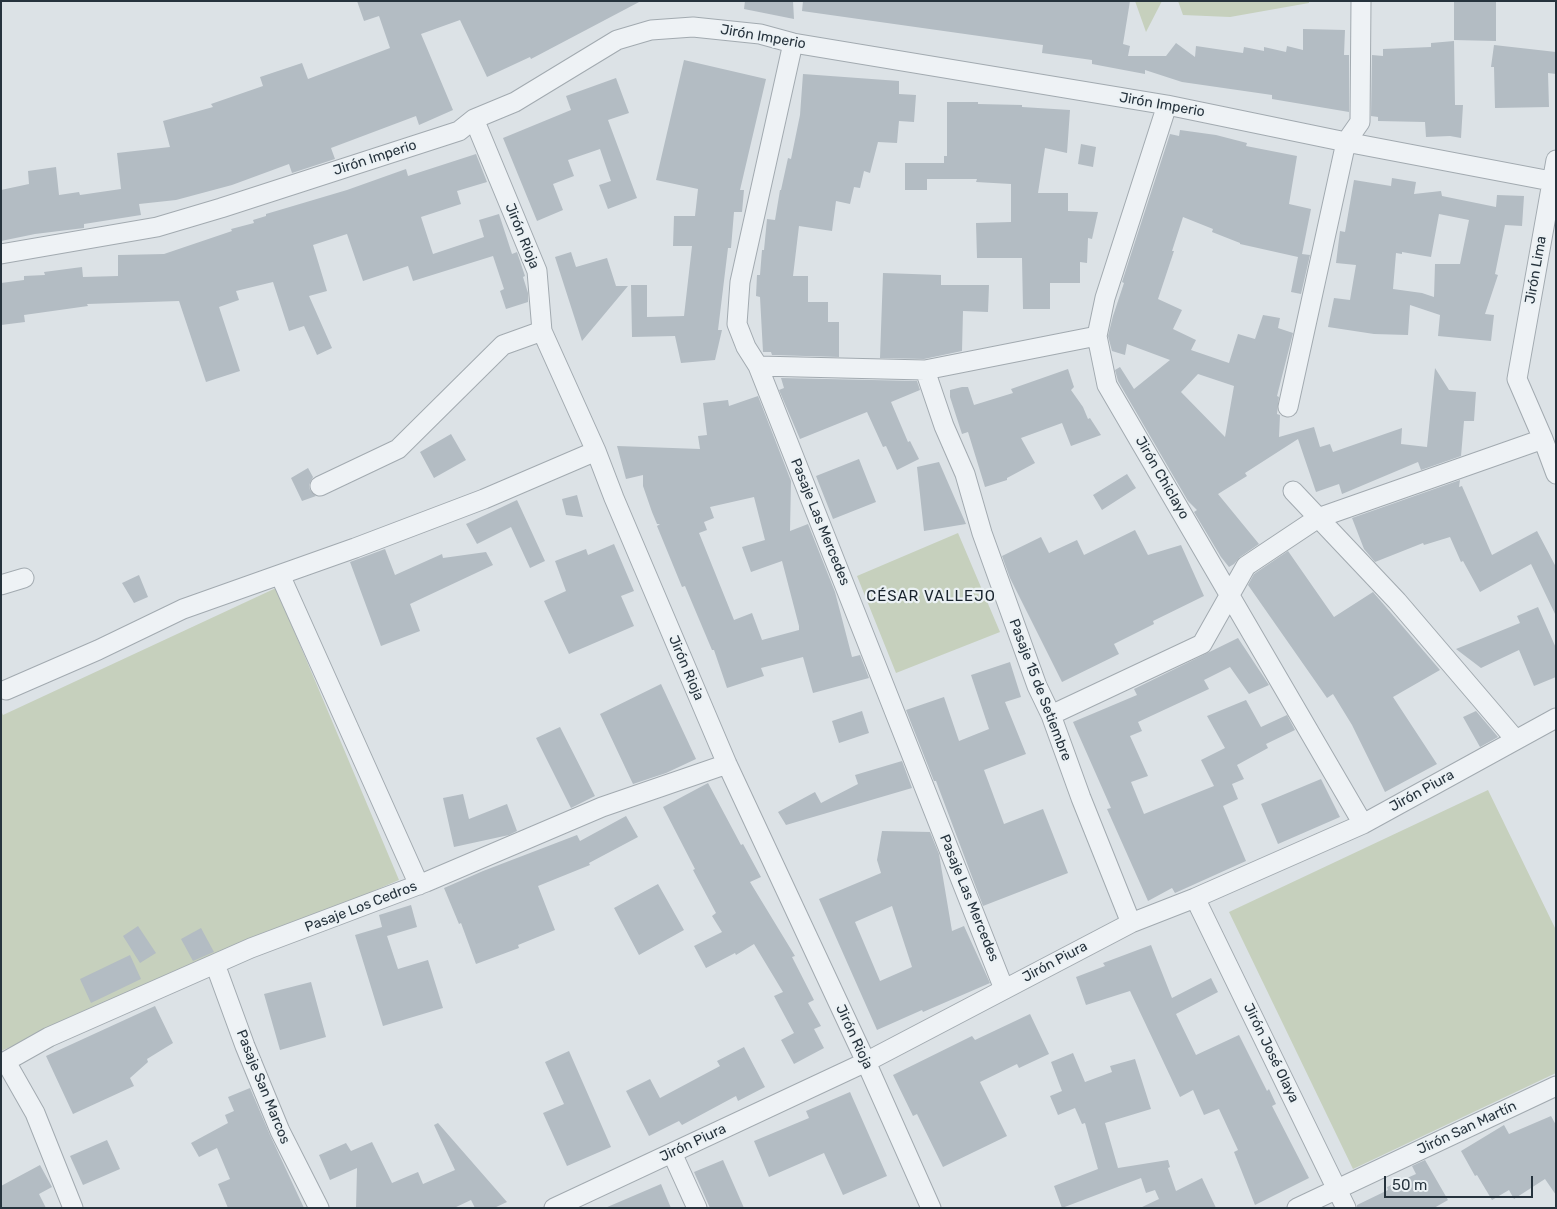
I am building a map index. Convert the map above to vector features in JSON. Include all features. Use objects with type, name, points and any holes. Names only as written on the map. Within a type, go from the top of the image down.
[{"type":"street","points":[[1288,407],[1346,142],[1360,122],[1361,1]]},
{"type":"street","name":"Jirón Imperio","points":[[1,254],[157,227],[459,131],[474,119],[515,102],[617,40],[651,30],[693,27],[760,34],[793,43],[1167,105],[1346,142],[1553,181]]},
{"type":"street","name":"Pasaje Las Mercedes","points":[[793,43],[740,282],[737,324],[746,347],[758,366],[1004,989]]},
{"type":"street","name":"Jirón Chiclayo","points":[[1167,105],[1105,298],[1097,336],[1107,385],[1363,824]]},
{"type":"street","name":"Jirón Rioja","points":[[474,119],[538,271],[542,331],[596,451],[614,498],[727,764],[866,1062],[931,1208]]},
{"type":"street","name":"Jirón Lima","points":[[1543,439],[1517,380],[1556,160]]},
{"type":"street","points":[[320,486],[398,449],[503,345],[542,331]]},
{"type":"street","points":[[758,366],[925,370],[1097,336]]},
{"type":"street","name":"Pasaje 15 de Setiembre","points":[[925,370],[944,426],[965,474],[982,533],[1037,686],[1051,715],[1081,798],[1131,923]]},
{"type":"street","points":[[1051,715],[1202,644],[1246,566],[1318,518],[1543,439],[1556,474]]},
{"type":"street","points":[[6,690],[98,650],[183,609],[356,548],[484,499],[596,451]]},
{"type":"street","points":[[1293,491],[1397,601],[1515,739]]},
{"type":"street","points":[[280,575],[419,885]]},
{"type":"street","points":[[1,585],[24,578]]},
{"type":"street","name":"Jirón Piura","points":[[554,1208],[866,1062],[1131,923],[1195,898],[1363,824],[1556,718]]},
{"type":"street","name":"Pasaje Los Cedros","points":[[4,1063],[49,1036],[260,944],[419,885],[602,807],[727,764]]},
{"type":"street","name":"Jirón José Olaya","points":[[1195,898],[1346,1208]]},
{"type":"street","name":"Pasaje San Marcos","points":[[215,964],[245,1046],[280,1131],[319,1208]]},
{"type":"street","points":[[4,1063],[35,1113],[73,1208]]},
{"type":"street","name":"Jirón San Martín","points":[[1297,1208],[1556,1086]]},
{"type":"street","points":[[672,1153],[697,1208]]},
{"type":"green space","points":[[1135,1],[1162,1],[1146,32]]},
{"type":"green space","points":[[1178,1],[1309,1],[1309,3],[1230,17],[1183,15]]},
{"type":"green space","points":[[958,533],[1000,632],[896,673],[857,576]]},
{"type":"green space","points":[[276,588],[399,880],[1,1051],[1,711],[3,715]]},
{"type":"green space","points":[[1488,790],[1556,930],[1556,1073],[1353,1169],[1229,912]]},
{"type":"building","points":[[357,1],[641,1],[531,59],[530,57],[487,77],[460,20],[421,34],[453,110],[419,125],[416,116],[331,148],[335,159],[292,173],[289,164],[232,185],[176,200],[139,204],[141,215],[84,224],[84,228],[35,234],[1,241],[1,190],[29,184],[28,171],[56,167],[59,195],[79,192],[80,195],[121,189],[117,153],[170,147],[163,121],[213,107],[211,104],[263,86],[260,77],[302,63],[308,79],[390,48],[379,16],[364,21]]},
{"type":"building","points":[[745,1],[793,1],[794,19],[744,9]]},
{"type":"building","points":[[803,1],[1130,1],[1123,44],[1130,46],[1128,56],[1166,56],[1176,43],[1195,57],[1196,46],[1243,53],[1244,47],[1264,51],[1264,47],[1286,52],[1287,46],[1303,50],[1303,29],[1345,30],[1344,55],[1349,55],[1349,112],[1272,99],[1272,95],[1182,82],[1145,70],[1145,74],[1092,64],[1092,60],[1042,53],[1043,45],[802,11]]},
{"type":"building","points":[[1454,1],[1496,1],[1496,41],[1454,40]]},
{"type":"building","points":[[1454,41],[1455,105],[1463,105],[1461,138],[1450,136],[1426,137],[1425,122],[1378,121],[1378,117],[1371,116],[1372,55],[1383,56],[1383,49],[1431,47],[1431,43]]},
{"type":"building","points":[[1494,45],[1556,52],[1556,74],[1548,73],[1549,107],[1495,108],[1494,67],[1491,67]]},
{"type":"building","points":[[684,60],[766,79],[740,190],[744,190],[742,212],[734,212],[731,248],[728,248],[718,330],[722,330],[715,360],[681,363],[675,336],[632,337],[631,285],[647,285],[647,317],[684,316],[692,246],[673,246],[674,216],[695,216],[698,189],[656,180]]},
{"type":"building","points":[[803,74],[899,81],[899,94],[916,95],[914,122],[899,121],[897,143],[878,142],[870,173],[864,171],[860,188],[854,187],[850,204],[836,201],[832,231],[799,226],[793,276],[808,276],[808,302],[828,302],[828,322],[839,322],[839,357],[772,355],[771,352],[763,352],[760,297],[756,296],[757,275],[760,275],[767,219],[775,220],[788,158],[791,159],[800,115]]},
{"type":"building","points":[[616,78],[629,113],[608,120],[637,198],[608,209],[599,185],[611,181],[600,149],[568,160],[574,176],[553,184],[563,210],[537,221],[503,138],[571,110],[566,96]]},
{"type":"building","points":[[947,102],[978,102],[978,104],[1022,105],[1022,107],[1070,110],[1067,153],[1045,148],[1038,193],[1068,193],[1068,211],[1098,212],[1092,239],[1088,238],[1087,263],[1080,262],[1080,283],[1050,283],[1050,309],[1023,309],[1022,258],[977,258],[976,223],[1011,222],[1011,184],[976,182],[977,179],[927,179],[927,190],[905,190],[905,163],[944,163],[944,156],[947,156]]},
{"type":"building","points":[[1180,130],[1216,135],[1247,143],[1246,146],[1297,156],[1289,204],[1311,209],[1302,254],[1310,255],[1301,294],[1291,292],[1298,257],[1240,244],[1212,232],[1213,229],[1183,217],[1158,299],[1182,310],[1173,329],[1196,340],[1191,350],[1229,363],[1238,334],[1255,339],[1263,315],[1280,318],[1278,328],[1293,333],[1277,396],[1279,397],[1277,414],[1280,415],[1279,437],[1314,427],[1320,447],[1330,444],[1333,452],[1402,428],[1401,444],[1427,447],[1435,368],[1449,390],[1476,392],[1474,421],[1464,421],[1461,456],[1421,470],[1418,462],[1342,494],[1339,484],[1316,492],[1298,439],[1245,473],[1247,476],[1218,494],[1259,544],[1229,567],[1194,512],[1197,510],[1188,501],[1118,381],[1115,370],[1120,367],[1134,389],[1170,360],[1127,344],[1125,355],[1112,351],[1108,336],[1124,283],[1122,282],[1170,134],[1179,136]],"holes":[[[1198,374],[1234,386],[1225,437],[1181,392]]]},
{"type":"building","points":[[1081,144],[1096,147],[1093,167],[1078,164]]},
{"type":"building","points":[[476,154],[487,182],[457,191],[461,204],[421,217],[433,254],[484,237],[479,220],[499,214],[512,254],[517,252],[525,276],[523,277],[528,293],[528,302],[506,309],[500,291],[504,289],[493,256],[413,281],[408,266],[363,281],[347,234],[313,245],[327,291],[309,296],[332,348],[317,355],[304,326],[289,331],[273,282],[236,291],[239,300],[219,307],[240,371],[206,382],[179,301],[87,304],[88,306],[24,315],[25,322],[1,325],[1,283],[24,280],[24,276],[45,275],[44,272],[82,267],[83,277],[118,276],[118,255],[164,254],[232,231],[231,229],[254,223],[253,220],[266,216],[266,214],[347,190],[406,169],[408,176]]},
{"type":"building","points":[[1392,178],[1416,182],[1414,194],[1441,191],[1442,196],[1496,207],[1497,195],[1524,196],[1522,226],[1505,225],[1495,274],[1498,275],[1485,314],[1494,315],[1491,341],[1438,336],[1440,315],[1410,305],[1408,335],[1374,334],[1328,327],[1334,298],[1350,300],[1356,265],[1336,263],[1340,231],[1345,232],[1354,180],[1391,186]],"holes":[[[1439,214],[1469,220],[1460,264],[1435,264],[1434,297],[1422,293],[1393,289],[1396,253],[1402,254],[1402,252],[1431,257]]]},
{"type":"building","points":[[571,252],[576,267],[607,258],[616,286],[628,286],[582,341],[555,257]]},
{"type":"building","points":[[883,273],[941,275],[941,285],[989,285],[988,312],[963,311],[962,351],[924,359],[880,358]]},
{"type":"building","points":[[1068,369],[1074,387],[1071,390],[1083,407],[1088,419],[1090,418],[1101,435],[1071,446],[1062,423],[1021,438],[1035,463],[1007,478],[1007,480],[985,487],[968,432],[962,434],[950,397],[950,390],[968,387],[974,405],[1013,393],[1011,389]]},
{"type":"building","points":[[781,378],[917,381],[920,390],[891,402],[908,442],[910,441],[919,459],[897,470],[886,446],[883,447],[867,412],[800,439],[779,390],[784,388]]},
{"type":"building","points":[[758,396],[791,481],[790,531],[808,524],[835,592],[852,657],[860,655],[869,678],[813,693],[803,657],[761,668],[764,676],[727,688],[714,650],[712,650],[685,586],[682,587],[657,526],[660,524],[657,524],[652,512],[643,486],[643,475],[626,479],[617,446],[700,449],[698,436],[707,435],[703,403],[728,400],[729,406]],"holes":[[[754,497],[765,540],[742,547],[751,572],[782,561],[799,630],[762,640],[752,613],[734,620],[699,533],[707,530],[704,522],[714,518],[710,507]]]},
{"type":"building","points":[[451,434],[466,460],[434,478],[420,452]]},
{"type":"building","points":[[859,459],[876,502],[833,519],[816,476]]},
{"type":"building","points":[[939,462],[966,524],[924,531],[917,467]]},
{"type":"building","points":[[308,468],[313,477],[309,485],[310,490],[316,496],[302,501],[291,478]]},
{"type":"building","points":[[1127,474],[1136,488],[1102,510],[1093,495]]},
{"type":"building","points":[[1460,480],[1459,487],[1462,486],[1492,555],[1537,531],[1556,567],[1556,616],[1531,564],[1480,592],[1463,561],[1461,562],[1450,537],[1424,545],[1423,543],[1375,562],[1364,549],[1352,518]]},
{"type":"building","points":[[577,495],[583,517],[566,515],[562,499]]},
{"type":"building","points":[[517,500],[545,561],[530,568],[511,527],[477,544],[466,524]]},
{"type":"building","points":[[1135,530],[1148,555],[1181,545],[1204,596],[1153,621],[1154,624],[1114,644],[1119,654],[1062,682],[1010,578],[1002,556],[1041,537],[1049,553],[1077,540],[1084,555]]},
{"type":"building","points":[[614,544],[634,591],[621,596],[634,626],[569,654],[544,601],[566,591],[555,561],[586,549],[588,555]]},
{"type":"building","points":[[385,549],[395,575],[442,554],[443,558],[486,552],[493,565],[410,604],[420,631],[381,646],[350,562]]},
{"type":"building","points":[[1288,551],[1334,617],[1373,592],[1440,670],[1393,697],[1437,764],[1385,792],[1352,725],[1333,694],[1327,698],[1248,585],[1254,574]]},
{"type":"building","points":[[139,575],[148,597],[134,603],[122,583]]},
{"type":"building","points":[[1538,607],[1556,648],[1556,677],[1534,686],[1519,650],[1481,668],[1456,649],[1520,623],[1517,616]]},
{"type":"building","points":[[1238,638],[1269,685],[1249,694],[1230,667],[1204,680],[1209,689],[1138,722],[1142,731],[1130,736],[1148,776],[1131,782],[1144,814],[1214,786],[1201,760],[1225,748],[1207,716],[1246,700],[1261,727],[1287,715],[1295,730],[1266,744],[1268,748],[1237,765],[1244,779],[1232,784],[1238,799],[1223,806],[1246,861],[1175,893],[1172,888],[1148,901],[1107,809],[1111,808],[1073,722],[1137,695],[1134,689]]},
{"type":"building","points":[[1010,662],[1021,697],[1005,702],[1026,754],[984,770],[1004,824],[1043,809],[1068,873],[983,906],[936,781],[934,781],[906,710],[944,697],[959,741],[989,729],[971,675]]},
{"type":"building","points":[[661,684],[696,759],[666,773],[633,784],[600,714]]},
{"type":"building","points":[[862,711],[869,733],[839,743],[832,721]]},
{"type":"building","points":[[1476,711],[1498,737],[1480,747],[1463,717]]},
{"type":"building","points":[[560,727],[595,796],[571,808],[536,738]]},
{"type":"building","points":[[902,761],[912,788],[786,825],[778,812],[815,792],[821,803],[858,784],[855,775]]},
{"type":"building","points":[[1321,779],[1340,817],[1278,844],[1261,804]]},
{"type":"building","points":[[708,783],[741,845],[743,844],[761,877],[750,882],[795,956],[792,957],[814,1000],[808,1003],[821,1026],[814,1029],[824,1048],[794,1064],[781,1040],[794,1033],[774,996],[783,992],[754,944],[736,955],[735,953],[706,968],[694,946],[722,932],[712,916],[716,913],[663,807]]},
{"type":"building","points":[[463,794],[469,819],[507,804],[517,831],[509,835],[454,847],[443,798]]},
{"type":"building","points":[[626,816],[638,837],[589,863],[590,865],[538,886],[555,930],[518,945],[519,948],[476,964],[461,923],[459,924],[444,888],[577,835],[580,841]]},
{"type":"building","points":[[882,831],[930,832],[939,854],[952,931],[964,926],[990,983],[877,1030],[819,899],[881,873],[877,860]],"holes":[[[892,906],[912,967],[880,981],[855,922]]]},
{"type":"building","points":[[658,884],[684,930],[639,955],[614,908]]},
{"type":"building","points":[[411,905],[417,927],[387,936],[398,969],[428,960],[443,1008],[383,1026],[355,935],[382,927],[379,915]]},
{"type":"building","points":[[138,926],[156,953],[140,963],[123,936]]},
{"type":"building","points":[[201,928],[214,952],[193,961],[181,939]]},
{"type":"building","points":[[1151,945],[1172,998],[1211,978],[1218,992],[1176,1014],[1196,1055],[1239,1035],[1267,1091],[1269,1089],[1276,1104],[1272,1106],[1309,1178],[1255,1205],[1234,1152],[1238,1150],[1219,1109],[1204,1115],[1193,1090],[1180,1097],[1130,991],[1086,1005],[1076,977],[1105,966],[1103,963]]},
{"type":"building","points":[[130,955],[141,979],[91,1003],[80,979]]},
{"type":"building","points":[[311,982],[326,1037],[280,1050],[264,994]]},
{"type":"building","points":[[155,1006],[173,1043],[147,1059],[148,1062],[130,1078],[134,1086],[73,1114],[46,1056]]},
{"type":"building","points":[[1030,1014],[1049,1054],[1019,1068],[1017,1064],[980,1082],[1007,1136],[943,1167],[917,1114],[913,1116],[893,1075],[972,1036],[975,1040]]},
{"type":"building","points":[[744,1047],[765,1087],[738,1101],[736,1096],[682,1125],[679,1121],[649,1136],[626,1091],[650,1079],[660,1098],[720,1066],[717,1061]]},
{"type":"building","points":[[569,1051],[611,1147],[567,1166],[543,1113],[564,1104],[545,1062]]},
{"type":"building","points":[[1073,1053],[1085,1082],[1112,1072],[1110,1066],[1135,1059],[1151,1109],[1105,1123],[1118,1168],[1168,1160],[1170,1167],[1168,1168],[1176,1191],[1202,1178],[1216,1208],[1140,1208],[1159,1199],[1155,1190],[1146,1193],[1141,1178],[1062,1208],[1054,1186],[1098,1169],[1085,1123],[1082,1124],[1075,1108],[1058,1115],[1050,1096],[1062,1091],[1051,1062]]},
{"type":"building","points":[[250,1088],[304,1208],[228,1208],[218,1184],[230,1179],[217,1148],[199,1157],[191,1143],[228,1123],[225,1115],[234,1111],[228,1097]]},
{"type":"building","points":[[850,1092],[887,1176],[843,1195],[824,1153],[769,1177],[754,1141],[809,1118],[806,1111]]},
{"type":"building","points":[[1551,1116],[1556,1125],[1556,1195],[1545,1179],[1514,1199],[1509,1190],[1492,1200],[1477,1175],[1475,1176],[1461,1151],[1504,1125],[1509,1134]]},
{"type":"building","points":[[438,1123],[507,1202],[494,1208],[475,1208],[471,1200],[454,1208],[356,1208],[357,1168],[330,1180],[319,1155],[346,1143],[351,1151],[372,1142],[392,1183],[418,1172],[423,1184],[455,1170],[434,1125]]},
{"type":"building","points":[[107,1140],[120,1169],[83,1185],[70,1156]]},
{"type":"building","points":[[723,1160],[744,1208],[710,1208],[694,1172]]},
{"type":"building","points":[[1425,1160],[1448,1200],[1434,1208],[1357,1208],[1357,1205],[1388,1190],[1387,1187],[1416,1174],[1412,1166]]},
{"type":"building","points":[[40,1165],[52,1187],[39,1194],[46,1208],[1,1208],[1,1186]]},
{"type":"building","points":[[661,1184],[671,1208],[605,1208]]},
{"type":"district","name":"CÉSAR VALLEJO","points":[[931,597]]}]
